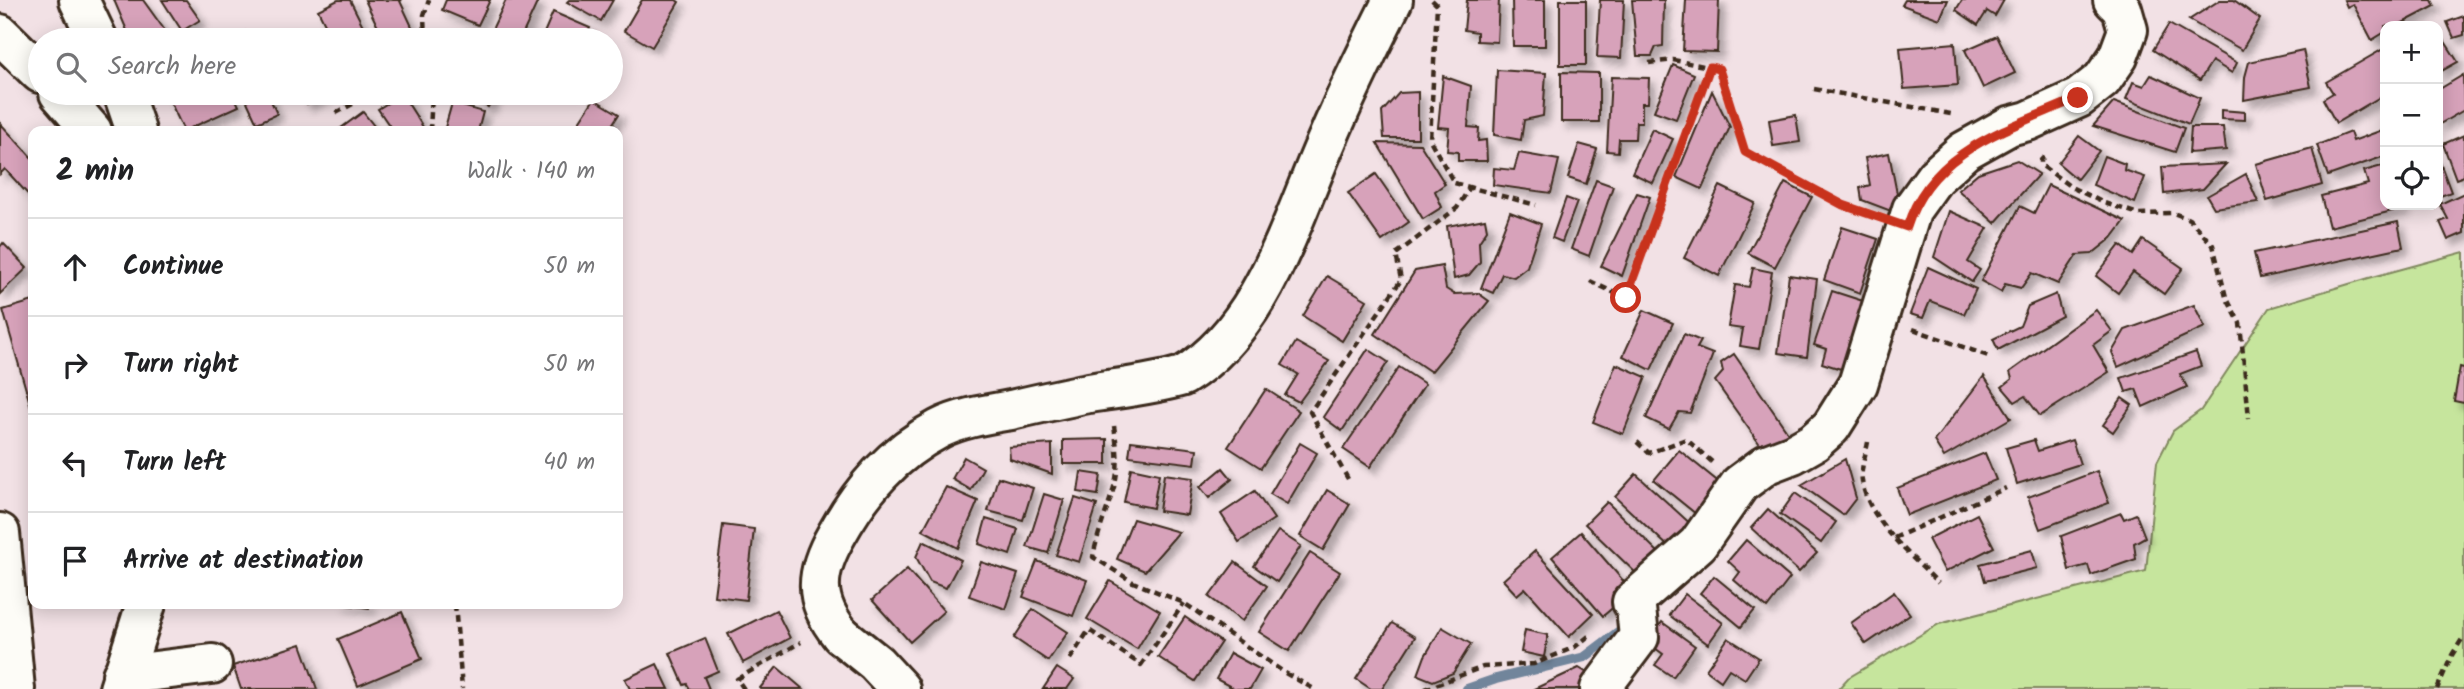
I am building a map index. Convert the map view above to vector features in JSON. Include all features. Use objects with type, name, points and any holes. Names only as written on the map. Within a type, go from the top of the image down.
[{"type":"street","points":[[900,689],[876,663],[837,630],[820,601],[820,577],[825,554],[848,514],[880,472],[915,443],[942,427],[991,414],[1183,376],[1201,366],[1234,332],[1260,296],[1328,136],[1393,0]]},
{"type":"street","points":[[1600,689],[1636,616],[1698,544],[1739,486],[1767,464],[1814,442],[1838,417],[1862,373],[1912,209],[1935,177],[1964,151],[2009,126],[2028,121],[2078,98],[2102,80],[2118,57],[2128,30],[2127,3]]},
{"type":"street","points":[[0,34],[28,61]]},
{"type":"street","points":[[69,105],[88,126]]},
{"type":"street","points":[[127,105],[134,126]]},
{"type":"street","points":[[0,533],[15,689]]},
{"type":"street","points":[[144,609],[121,682],[212,664]]},
{"type":"path","points":[[425,28],[424,15],[429,0]]},
{"type":"path","points":[[1432,0],[1437,5],[1430,140],[1454,183],[1536,205]]},
{"type":"path","points":[[1649,63],[1673,60],[1719,69],[1745,152],[1843,205],[1907,227]]},
{"type":"path","points":[[1590,281],[1626,298],[1710,67]]},
{"type":"path","points":[[1814,89],[2009,126]]},
{"type":"path","points":[[336,113],[351,105]]},
{"type":"path","points":[[430,126],[431,105]]},
{"type":"path","points":[[2050,152],[2041,160],[2041,165],[2071,187],[2104,203],[2139,214],[2173,213],[2189,219],[2213,245],[2225,298],[2240,323],[2249,418]]},
{"type":"path","points":[[1348,479],[1310,412],[1401,280],[1396,254],[1457,208],[1470,187]]},
{"type":"path","points":[[1905,327],[1991,357]]},
{"type":"path","points":[[1109,390],[1118,451],[1115,485],[1098,531],[1093,557],[1133,582],[1185,603],[1284,673],[1314,689]]},
{"type":"path","points":[[1869,437],[1861,479],[1868,500],[1894,538],[1938,583]]},
{"type":"path","points":[[1637,442],[1649,453],[1686,439],[1739,486]]},
{"type":"path","points":[[1894,538],[2006,488]]},
{"type":"path","points":[[1070,659],[1089,630],[1141,665],[1185,603]]},
{"type":"path","points":[[455,609],[462,689]]},
{"type":"path","points":[[1425,689],[1483,667],[1534,664],[1636,616]]},
{"type":"path","points":[[744,689],[737,679],[837,630]]},
{"type":"path","points":[[2437,689],[2464,636]]},
{"type":"green space","points":[[2464,252],[2464,689],[1838,689],[1848,678],[1939,624],[2146,571],[2157,462],[2173,431],[2201,410],[2269,308]]},
{"type":"building","points":[[114,0],[143,0],[163,28],[126,28]]},
{"type":"building","points":[[162,0],[186,0],[200,20],[187,28],[180,28]]},
{"type":"building","points":[[338,0],[350,0],[364,28],[327,28],[318,10]]},
{"type":"building","points":[[365,0],[402,0],[400,1],[413,28],[378,28]]},
{"type":"building","points":[[446,0],[490,0],[478,25],[442,10]]},
{"type":"building","points":[[506,0],[538,1],[526,28],[493,28]]},
{"type":"building","points":[[613,0],[601,21],[567,2]]},
{"type":"building","points":[[642,0],[679,2],[652,47],[624,31]]},
{"type":"building","points":[[1467,0],[1499,0],[1497,42],[1477,41],[1477,32],[1464,30]]},
{"type":"building","points":[[1512,0],[1545,0],[1545,46],[1513,46]]},
{"type":"building","points":[[1560,0],[1586,0],[1586,65],[1560,65]]},
{"type":"building","points":[[1600,0],[1624,0],[1621,58],[1597,57]]},
{"type":"building","points":[[1632,0],[1664,0],[1663,46],[1656,47],[1652,56],[1637,56]]},
{"type":"building","points":[[1686,0],[1719,0],[1717,52],[1683,51]]},
{"type":"building","points":[[1905,0],[1948,0],[1940,19],[1902,5]]},
{"type":"building","points":[[1962,0],[2004,0],[1995,16],[1987,11],[1978,25],[1956,10]]},
{"type":"building","points":[[2220,0],[2234,0],[2260,19],[2242,50],[2189,20]]},
{"type":"building","points":[[2344,0],[2432,0],[2435,6],[2406,21],[2380,21],[2380,35],[2372,40],[2353,4],[2347,7]]},
{"type":"building","points":[[553,12],[590,28],[546,28]]},
{"type":"building","points":[[2464,16],[2464,35],[2454,38],[2447,22]]},
{"type":"building","points":[[2169,24],[2237,63],[2232,73],[2212,61],[2200,80],[2153,50]]},
{"type":"building","points":[[1997,36],[2015,73],[1983,88],[1965,50]]},
{"type":"building","points":[[2443,41],[2458,62],[2443,70]]},
{"type":"building","points":[[1955,43],[1958,85],[1904,89],[1900,48]]},
{"type":"building","points":[[2303,50],[2311,87],[2244,100],[2249,62]]},
{"type":"building","points":[[2380,51],[2380,97],[2336,123],[2323,99],[2333,93],[2326,82]]},
{"type":"building","points":[[1673,65],[1694,74],[1676,119],[1654,111]]},
{"type":"building","points":[[1497,70],[1546,73],[1543,116],[1524,120],[1521,140],[1494,135]]},
{"type":"building","points":[[1561,72],[1599,73],[1599,122],[1561,122]]},
{"type":"building","points":[[2151,75],[2200,98],[2189,124],[2126,99],[2133,82],[2144,86]]},
{"type":"building","points":[[2463,75],[2464,110],[2443,122],[2443,87]]},
{"type":"building","points":[[1443,76],[1471,86],[1468,127],[1479,128],[1478,141],[1486,140],[1487,161],[1458,161],[1458,152],[1447,151],[1449,128],[1438,127]]},
{"type":"building","points":[[1611,77],[1649,78],[1648,103],[1642,103],[1642,122],[1636,122],[1635,139],[1619,139],[1618,152],[1607,151]]},
{"type":"building","points":[[1712,91],[1730,127],[1702,189],[1676,177]]},
{"type":"building","points":[[1418,92],[1418,138],[1384,138],[1382,112],[1399,93]]},
{"type":"building","points":[[2114,102],[2184,128],[2175,152],[2093,126]]},
{"type":"building","points":[[172,105],[239,106],[195,126],[182,126]]},
{"type":"building","points":[[249,105],[273,105],[277,114],[257,123]]},
{"type":"building","points":[[384,105],[409,105],[422,126],[390,126],[378,109]]},
{"type":"building","points":[[451,105],[483,112],[479,126],[445,126]]},
{"type":"building","points":[[590,105],[604,105],[619,114],[611,126],[576,126]]},
{"type":"building","points":[[2221,110],[2245,112],[2245,120],[2221,119]]},
{"type":"building","points":[[363,112],[374,126],[344,126]]},
{"type":"building","points":[[1796,115],[1800,142],[1773,146],[1769,120]]},
{"type":"building","points":[[0,123],[28,154],[28,194],[5,169],[0,174]]},
{"type":"building","points":[[2191,127],[2223,127],[2226,150],[2189,153]]},
{"type":"building","points":[[1652,129],[1673,139],[1653,183],[1632,173]]},
{"type":"building","points":[[2380,131],[2380,158],[2328,176],[2317,145],[2350,132],[2353,141]]},
{"type":"building","points":[[2464,135],[2464,176],[2456,179],[2443,144]]},
{"type":"building","points":[[2079,136],[2099,151],[2077,179],[2058,163]]},
{"type":"building","points":[[1377,143],[1420,144],[1445,184],[1435,191],[1442,207],[1423,219]]},
{"type":"building","points":[[1579,144],[1597,149],[1586,184],[1568,178]]},
{"type":"building","points":[[2312,148],[2322,185],[2267,201],[2256,164]]},
{"type":"building","points":[[1519,153],[1559,160],[1551,193],[1493,185],[1494,168],[1514,170]]},
{"type":"building","points":[[1889,153],[1900,209],[1891,211],[1862,200],[1860,188],[1870,185],[1865,158]]},
{"type":"building","points":[[2104,156],[2125,164],[2124,170],[2145,177],[2135,203],[2093,185]]},
{"type":"building","points":[[2017,160],[2039,174],[1995,223],[1958,190],[1978,173]]},
{"type":"building","points":[[2226,164],[2203,189],[2164,194],[2162,167]]},
{"type":"building","points":[[2380,167],[2380,210],[2396,210],[2329,227],[2321,196],[2368,184],[2364,171]]},
{"type":"building","points":[[2443,170],[2451,192],[2443,195]]},
{"type":"building","points":[[1376,174],[1409,222],[1382,241],[1348,193]]},
{"type":"building","points":[[2246,174],[2258,202],[2214,208],[2207,196]]},
{"type":"building","points":[[1596,180],[1613,186],[1589,256],[1571,249]]},
{"type":"building","points":[[1785,183],[1812,197],[1775,267],[1748,253]]},
{"type":"building","points":[[2048,185],[2125,221],[2112,238],[2092,254],[2077,255],[2058,284],[2032,273],[2021,288],[2005,284],[2001,292],[1981,281],[2020,206],[2034,213]]},
{"type":"building","points":[[1720,186],[1755,203],[1719,276],[1684,258]]},
{"type":"building","points":[[1637,193],[1650,197],[1622,276],[1601,266]]},
{"type":"building","points":[[2464,193],[2464,233],[2448,240],[2440,222],[2448,219],[2443,203]]},
{"type":"building","points":[[1566,198],[1577,202],[1562,242],[1552,238]]},
{"type":"building","points":[[1949,211],[1988,228],[1968,262],[1980,270],[1972,282],[1934,257]]},
{"type":"building","points":[[1510,212],[1541,224],[1527,267],[1514,277],[1502,274],[1493,293],[1481,288]]},
{"type":"building","points":[[1485,219],[1487,230],[1479,242],[1480,262],[1469,275],[1454,279],[1447,226]]},
{"type":"building","points":[[2398,222],[2403,247],[2260,278],[2254,253]]},
{"type":"building","points":[[1842,227],[1878,239],[1860,293],[1824,280]]},
{"type":"building","points":[[2143,240],[2183,268],[2164,294],[2133,272],[2118,293],[2096,276],[2120,245],[2133,255]]},
{"type":"building","points":[[3,243],[27,268],[0,294],[0,247]]},
{"type":"building","points":[[1442,266],[1446,289],[1454,294],[1478,293],[1489,301],[1431,372],[1375,334],[1415,271]]},
{"type":"building","points":[[1928,267],[1976,289],[1964,314],[1930,301],[1923,318],[1910,314]]},
{"type":"building","points":[[1753,268],[1772,272],[1759,349],[1740,346],[1743,329],[1728,327],[1735,285],[1749,287]]},
{"type":"building","points":[[1789,275],[1817,279],[1807,357],[1778,353]]},
{"type":"building","points":[[1327,276],[1367,300],[1342,341],[1303,316]]},
{"type":"building","points":[[1832,291],[1866,302],[1844,370],[1822,363],[1826,349],[1814,345]]},
{"type":"building","points":[[2056,294],[2062,316],[1998,350],[1993,339],[2020,326],[2028,306]]},
{"type":"building","points":[[28,302],[28,397],[3,310]]},
{"type":"building","points":[[2194,305],[2205,327],[2118,367],[2112,352],[2125,330]]},
{"type":"building","points":[[1644,310],[1673,323],[1651,370],[1623,356]]},
{"type":"building","points":[[2096,310],[2112,331],[2093,345],[2109,372],[2040,416],[2025,396],[2015,402],[2002,387],[2012,379],[2010,372]]},
{"type":"building","points":[[1684,334],[1701,341],[1697,348],[1713,354],[1690,413],[1679,412],[1669,429],[1646,418]]},
{"type":"building","points":[[1296,342],[1329,361],[1299,402],[1285,395],[1298,374],[1282,365]]},
{"type":"building","points":[[1368,349],[1388,362],[1342,431],[1323,417]]},
{"type":"building","points":[[2196,352],[2201,366],[2180,374],[2187,387],[2143,407],[2136,389],[2126,392],[2121,378]]},
{"type":"building","points":[[1734,354],[1791,437],[1766,453],[1715,381],[1723,372],[1721,363]]},
{"type":"building","points":[[1616,364],[1646,377],[1623,434],[1593,422]]},
{"type":"building","points":[[1399,367],[1425,384],[1370,467],[1343,449]]},
{"type":"building","points":[[2460,367],[2464,368],[2464,403],[2454,401]]},
{"type":"building","points":[[1984,376],[2011,418],[1944,457],[1934,441]]},
{"type":"building","points":[[1266,389],[1299,411],[1261,468],[1228,447]]},
{"type":"building","points":[[2122,398],[2132,405],[2113,432],[2103,425]]},
{"type":"building","points":[[1107,439],[1107,464],[1063,464],[1063,440]]},
{"type":"building","points":[[2034,440],[2038,451],[2072,440],[2080,464],[2017,484],[2006,448]]},
{"type":"building","points":[[1131,441],[1197,449],[1195,464],[1129,456]]},
{"type":"building","points":[[1300,443],[1317,453],[1287,504],[1270,494]]},
{"type":"building","points":[[1052,444],[1052,474],[1010,459],[1009,447]]},
{"type":"building","points":[[1679,450],[1721,484],[1696,514],[1654,480]]},
{"type":"building","points":[[1985,453],[1996,480],[1907,515],[1897,488]]},
{"type":"building","points":[[964,457],[983,468],[971,490],[952,479]]},
{"type":"building","points":[[1845,459],[1856,498],[1843,515],[1801,485]]},
{"type":"building","points":[[1131,468],[1159,474],[1153,508],[1124,502]]},
{"type":"building","points":[[1223,468],[1232,479],[1209,498],[1200,487]]},
{"type":"building","points":[[2097,471],[2109,503],[2040,529],[2028,497]]},
{"type":"building","points":[[1081,472],[1101,475],[1098,495],[1078,492]]},
{"type":"building","points":[[1164,474],[1193,478],[1187,515],[1159,511]]},
{"type":"building","points":[[1636,474],[1694,527],[1672,550],[1615,497]]},
{"type":"building","points":[[998,477],[1033,488],[1023,520],[988,511]]},
{"type":"building","points":[[946,487],[978,501],[958,548],[923,530]]},
{"type":"building","points":[[1327,490],[1350,504],[1323,550],[1300,536]]},
{"type":"building","points":[[1255,491],[1274,519],[1239,542],[1221,514]]},
{"type":"building","points":[[1795,493],[1836,522],[1821,543],[1780,514]]},
{"type":"building","points":[[1044,494],[1064,500],[1048,553],[1027,547]]},
{"type":"building","points":[[1075,498],[1097,505],[1079,562],[1056,555]]},
{"type":"building","points":[[1607,502],[1662,556],[1641,578],[1585,524]]},
{"type":"building","points":[[1768,509],[1817,553],[1799,572],[1751,528]]},
{"type":"building","points":[[2121,513],[2124,519],[2136,514],[2145,537],[2134,543],[2136,559],[2091,575],[2088,565],[2069,570],[2061,536]]},
{"type":"building","points":[[1977,514],[1994,547],[1945,572],[1928,539]]},
{"type":"building","points":[[986,519],[1018,529],[1010,555],[979,544]]},
{"type":"building","points":[[1133,519],[1179,532],[1145,571],[1117,559]]},
{"type":"building","points":[[723,525],[754,529],[746,600],[714,596]]},
{"type":"building","points":[[1278,531],[1301,546],[1277,582],[1254,566]]},
{"type":"building","points":[[1581,532],[1632,591],[1603,616],[1552,557]]},
{"type":"building","points":[[1746,540],[1790,578],[1767,608],[1734,580],[1740,572],[1728,561]]},
{"type":"building","points":[[923,541],[961,560],[946,588],[930,582],[916,557]]},
{"type":"building","points":[[2032,550],[2037,568],[1985,581],[1980,564]]},
{"type":"building","points":[[1535,551],[1593,614],[1569,637],[1525,588],[1517,595],[1503,580]]},
{"type":"building","points":[[1310,553],[1340,572],[1289,651],[1259,632]]},
{"type":"building","points":[[1037,561],[1087,580],[1073,616],[1023,597]]},
{"type":"building","points":[[981,562],[1018,574],[1006,609],[969,596]]},
{"type":"building","points":[[1235,562],[1267,586],[1242,621],[1209,597]]},
{"type":"building","points":[[907,569],[944,611],[910,642],[872,600]]},
{"type":"building","points":[[1714,576],[1755,610],[1741,627],[1700,593]]},
{"type":"building","points":[[1110,581],[1160,611],[1137,649],[1087,619]]},
{"type":"building","points":[[1894,592],[1910,614],[1866,644],[1851,623]]},
{"type":"building","points":[[1685,594],[1723,623],[1708,644],[1669,615]]},
{"type":"building","points":[[1033,609],[1068,632],[1048,661],[1014,638]]},
{"type":"building","points":[[776,610],[790,638],[743,663],[728,634]]},
{"type":"building","points":[[402,612],[422,659],[358,686],[338,639]]},
{"type":"building","points":[[1185,617],[1221,642],[1195,681],[1158,657]]},
{"type":"building","points":[[1662,622],[1695,646],[1673,677],[1655,665],[1663,654],[1648,643]]},
{"type":"building","points":[[1392,623],[1415,637],[1382,689],[1371,689],[1356,679]]},
{"type":"building","points":[[1442,627],[1471,644],[1453,673],[1433,681],[1418,675],[1425,656]]},
{"type":"building","points":[[1525,630],[1548,635],[1544,657],[1521,652]]},
{"type":"building","points":[[705,638],[718,671],[704,677],[709,689],[690,689],[687,684],[684,685],[670,653]]},
{"type":"building","points":[[1728,638],[1759,658],[1745,679],[1729,669],[1721,681],[1706,670]]},
{"type":"building","points":[[301,644],[317,689],[241,689],[233,666]]},
{"type":"building","points":[[1230,653],[1261,670],[1250,689],[1235,689],[1216,679]]},
{"type":"building","points":[[657,664],[669,689],[630,689],[625,679]]},
{"type":"building","points":[[777,667],[803,689],[761,689]]},
{"type":"building","points":[[1057,668],[1074,679],[1067,689],[1043,689]]},
{"type":"building","points":[[1579,668],[1592,676],[1581,689],[1534,689]]},
{"type":"waterway","points":[[1467,689],[1585,657],[1630,623]]},
{"type":"route","points":[[1626,298],[1710,67],[1719,69],[1745,152],[1843,205],[1907,227],[1912,209],[1935,177],[1964,151],[2009,126],[2028,121],[2078,98]]}]
